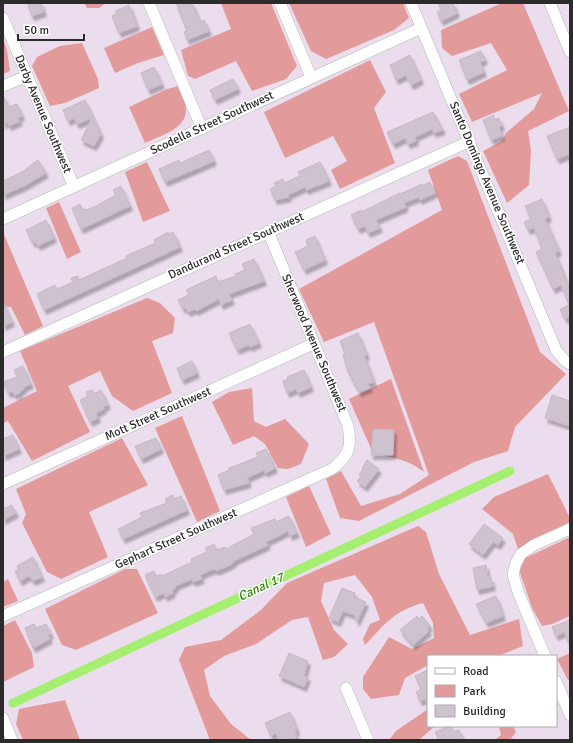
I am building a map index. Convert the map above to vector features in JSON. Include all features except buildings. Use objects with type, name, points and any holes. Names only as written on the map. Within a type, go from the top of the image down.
[{"type":"street","points":[[149,3],[202,129]]},
{"type":"street","points":[[280,3],[311,77]]},
{"type":"street","name":"Santo Domingo Avenue Southwest","points":[[411,3],[470,141],[556,350],[567,363]]},
{"type":"street","points":[[550,3],[570,52]]},
{"type":"street","name":"Darby Avenue Southwest","points":[[3,18],[74,187]]},
{"type":"street","name":"Scodella Street Southwest","points":[[3,219],[202,129],[311,77],[422,28]]},
{"type":"street","points":[[3,86],[27,76]]},
{"type":"street","name":"Dandurand Street Southwest","points":[[3,352],[470,141]]},
{"type":"street","name":"Sherwood Avenue Southwest","points":[[268,231],[313,344],[348,426],[351,440],[345,457]]},
{"type":"street","name":"Mott Street Southwest","points":[[3,484],[313,344]]},
{"type":"street","name":"Gephart Street Southwest","points":[[3,616],[332,469],[345,457]]},
{"type":"street","points":[[545,655],[517,588],[513,574],[516,563],[521,554],[534,545],[570,529]]},
{"type":"street","points":[[557,683],[570,715]]},
{"type":"street","points":[[346,688],[368,740]]},
{"type":"street","points":[[3,718],[12,740]]},
{"type":"green space","points":[[84,3],[106,3],[99,8],[87,8]]},
{"type":"green space","points":[[221,3],[271,3],[297,66],[286,79],[252,91],[236,61],[195,79],[188,76],[181,50],[231,29]]},
{"type":"green space","points":[[289,3],[403,3],[409,18],[394,30],[326,59],[311,51]]},
{"type":"green space","points":[[502,3],[523,3],[569,111],[528,131],[531,151],[529,185],[507,203],[483,151],[502,141],[506,133],[534,109],[542,93],[472,122],[459,94],[507,70],[491,43],[452,56],[442,48],[441,30]]},
{"type":"green space","points":[[152,27],[164,55],[138,63],[115,73],[104,48]]},
{"type":"green space","points":[[3,38],[7,50],[10,71],[3,74]]},
{"type":"green space","points":[[82,43],[98,79],[99,88],[65,103],[50,106],[32,66],[37,57],[60,46]]},
{"type":"green space","points":[[370,60],[386,92],[374,108],[395,163],[340,189],[331,170],[347,161],[333,136],[285,158],[264,112]]},
{"type":"green space","points":[[178,86],[185,103],[186,112],[184,119],[180,125],[174,129],[145,143],[129,107],[167,89]]},
{"type":"green space","points":[[458,156],[467,161],[540,352],[566,374],[515,427],[508,451],[474,462],[359,521],[340,518],[326,479],[341,471],[361,506],[400,494],[429,475],[374,322],[324,342],[299,289],[442,210],[428,170]]},
{"type":"green space","points":[[147,162],[170,211],[143,222],[125,172]]},
{"type":"green space","points":[[59,202],[81,252],[67,259],[46,208]]},
{"type":"green space","points":[[3,232],[43,326],[25,335],[11,307],[3,306]]},
{"type":"green space","points":[[147,298],[160,303],[175,318],[173,333],[152,341],[172,393],[133,411],[112,396],[100,371],[68,386],[90,432],[32,461],[8,421],[3,423],[3,408],[37,391],[20,351]]},
{"type":"green space","points":[[391,379],[424,472],[406,462],[373,453],[349,399]]},
{"type":"green space","points":[[252,388],[254,421],[266,427],[285,419],[309,444],[301,464],[288,469],[278,468],[265,444],[254,436],[233,445],[212,402],[229,392]]},
{"type":"green space","points":[[182,416],[220,511],[197,522],[155,428]]},
{"type":"green space","points":[[122,438],[148,485],[89,512],[108,557],[61,579],[47,572],[22,523],[26,514],[16,489]]},
{"type":"green space","points":[[548,474],[570,518],[570,522],[535,538],[518,549],[513,534],[482,509],[494,497]]},
{"type":"green space","points":[[309,486],[331,534],[306,547],[286,497]]},
{"type":"green space","points":[[418,526],[426,532],[439,574],[470,635],[519,619],[523,646],[500,655],[427,655],[427,666],[405,678],[399,695],[371,699],[363,689],[363,677],[389,637],[412,649],[434,638],[433,623],[423,603],[413,606],[397,614],[365,645],[363,639],[370,624],[380,620],[372,597],[355,575],[324,583],[321,601],[334,630],[348,644],[334,657],[323,660],[308,617],[292,620],[256,644],[224,656],[204,670],[210,696],[231,724],[251,740],[210,740],[179,660],[185,647],[221,640],[261,610],[287,583]]},
{"type":"green space","points":[[570,537],[570,616],[552,624],[542,626],[532,608],[519,570],[525,558]]},
{"type":"green space","points":[[125,569],[137,569],[158,613],[76,650],[62,645],[45,609]]},
{"type":"green space","points":[[8,579],[18,601],[3,607],[3,582]]},
{"type":"green space","points":[[15,620],[32,653],[34,667],[3,682],[3,626]]},
{"type":"green space","points":[[570,653],[570,680],[568,680],[557,659]]},
{"type":"green space","points":[[65,700],[80,740],[23,740],[16,724],[19,709]]},
{"type":"green space","points":[[427,710],[427,727],[434,727],[419,740],[389,740],[396,731]]},
{"type":"green space","points":[[499,727],[514,727],[516,732],[510,740],[495,740],[501,735]]},
{"type":"waterway","name":"Canal 17","points":[[13,703],[510,471]]}]
